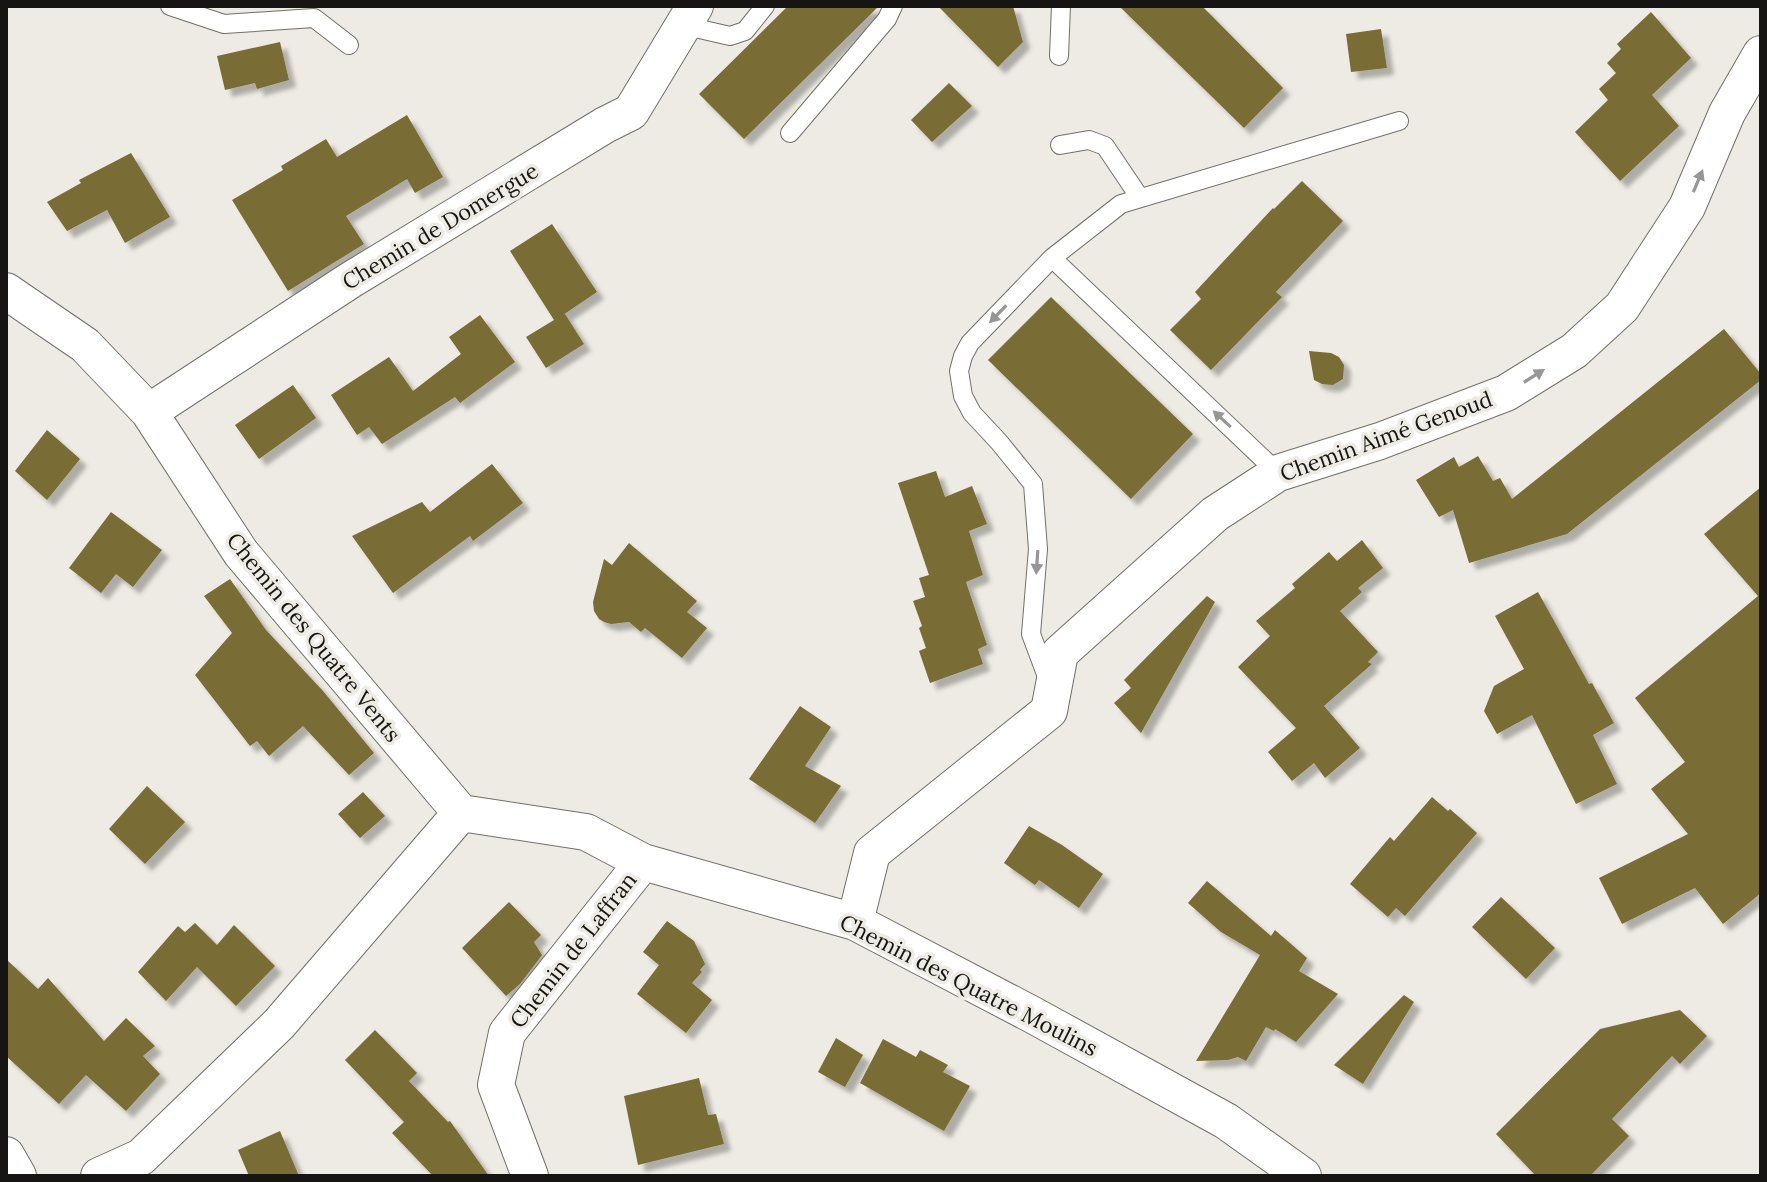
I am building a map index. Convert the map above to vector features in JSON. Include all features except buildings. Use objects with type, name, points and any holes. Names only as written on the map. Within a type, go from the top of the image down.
[{"type":"street","name":"Chemin de Domergue","points":[[149,412],[349,281],[631,112],[688,16]]},
{"type":"street","name":"Chemin Aimé Genoud","points":[[855,922],[872,853],[1049,711],[1060,653],[1215,514],[1278,473],[1380,441],[1506,393],[1574,351],[1622,307],[1687,207],[1727,113],[1761,54]]},
{"type":"street","name":"Chemin des Quatre Vents","points":[[6,291],[85,345],[149,412],[241,553],[461,813]]},
{"type":"street","name":"Chemin des Quatre Moulins","points":[[461,813],[586,832],[643,862],[855,922],[1226,1121],[1289,1172]]},
{"type":"street","points":[[99,1176],[141,1157],[279,1024],[461,813]]},
{"type":"street","name":"Chemin de Laffran","points":[[530,1176],[496,1085],[507,1033],[643,862]]},
{"type":"street","points":[[6,1155],[18,1176]]},
{"type":"lane","points":[[170,6],[224,24],[314,18],[349,45]]},
{"type":"lane","points":[[688,16],[730,36],[745,31],[765,6]]},
{"type":"lane","points":[[790,133],[887,19],[893,6]]},
{"type":"lane","points":[[1059,56],[1061,6]]},
{"type":"lane","points":[[1053,692],[1031,634],[1038,549],[1033,484],[972,413],[963,396],[959,371],[970,343],[1052,258],[1121,204],[1399,121]]},
{"type":"lane","points":[[1060,145],[1089,140],[1105,146],[1140,198]]},
{"type":"lane","points":[[1052,258],[1278,473]]}]
